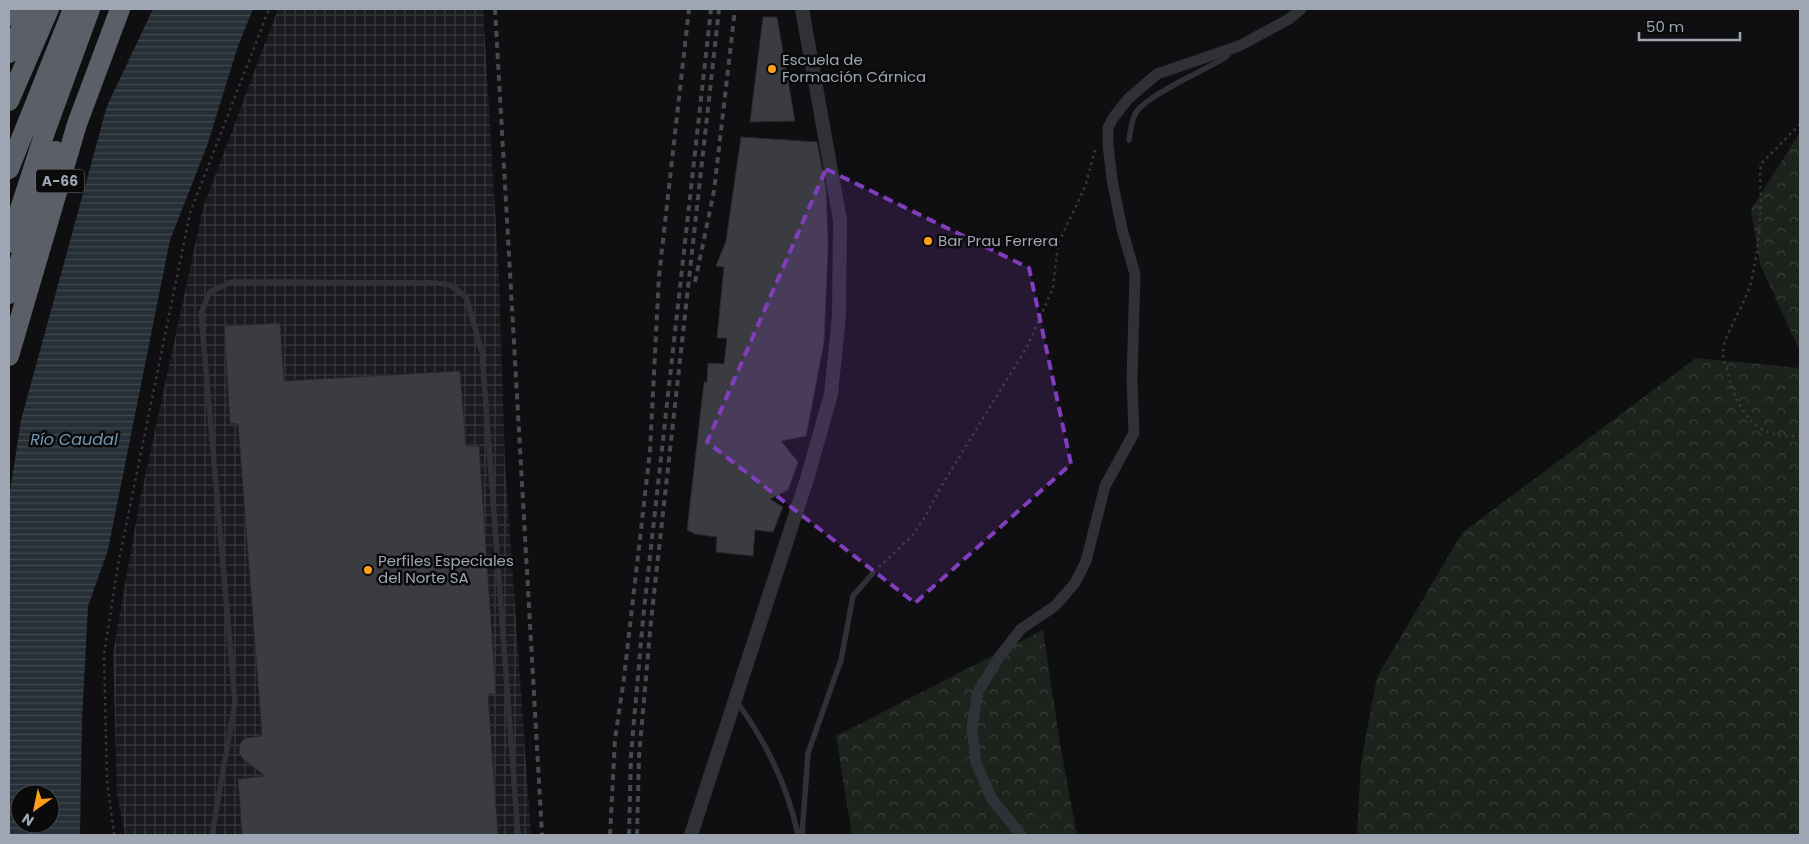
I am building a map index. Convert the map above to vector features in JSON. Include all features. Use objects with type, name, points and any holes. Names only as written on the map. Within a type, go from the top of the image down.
[{"type":"highway","points":[[9,16],[12,9]]},
{"type":"highway","points":[[9,53],[31,9]]},
{"type":"highway","points":[[9,101],[49,9]]},
{"type":"highway","points":[[9,169],[73,9]]},
{"type":"highway","points":[[9,243],[45,132],[90,9]]},
{"type":"highway","points":[[9,294],[47,175],[112,9]]},
{"type":"highway","name":"A-66","points":[[9,356],[77,124],[120,9]]},
{"type":"street","points":[[691,835],[807,479],[831,394],[839,316],[840,220],[802,9]]},
{"type":"street","points":[[1022,835],[992,800],[976,763],[972,728],[978,692],[1000,656],[1021,629],[1055,606],[1075,583],[1086,561],[1105,486],[1134,433],[1132,380],[1134,274],[1112,180],[1108,128],[1128,99],[1157,74],[1233,48],[1289,19],[1301,9]]},
{"type":"lane","points":[[1129,140],[1133,119],[1138,110],[1162,92],[1226,57],[1233,48]]},
{"type":"lane","points":[[212,835],[235,702],[202,313],[210,292],[231,282],[434,283],[450,285],[466,297],[482,352],[518,835]]},
{"type":"lane","points":[[802,835],[808,753],[841,660],[853,596],[873,573]]},
{"type":"lane","points":[[734,699],[773,762],[793,811],[798,835]]},
{"type":"path","points":[[114,835],[107,780],[104,655],[118,564],[190,213],[269,9]]},
{"type":"path","points":[[1800,124],[1761,164],[1760,231],[1752,278],[1747,297],[1731,327],[1723,352],[1736,398],[1745,416],[1756,426],[1771,433],[1787,437],[1800,436]]},
{"type":"path","points":[[873,573],[912,536],[1027,347],[1053,288],[1058,244],[1085,187],[1096,146]]},
{"type":"highlighted area","points":[[826,169],[1029,268],[1071,464],[915,603],[707,442]]},
{"type":"shaded area","points":[[278,9],[483,9],[499,277],[505,464],[531,835],[125,835],[117,795],[113,653],[139,505],[203,208]]},
{"type":"green space","points":[[1800,132],[1800,352],[1760,264],[1751,210]]},
{"type":"green space","points":[[1696,358],[1800,368],[1800,835],[1357,835],[1361,762],[1377,677],[1462,533]]},
{"type":"green space","points":[[1043,630],[1060,744],[1077,835],[852,835],[836,736]]},
{"type":"water","name":"Río Caudal","points":[[153,9],[253,9],[238,46],[207,146],[170,240],[108,550],[88,606],[82,720],[80,835],[9,835],[9,498],[21,420],[107,106]]},
{"type":"building","name":"Escuela de Formación Cárnica","points":[[763,17],[777,17],[795,121],[750,122]]},
{"type":"building","points":[[741,137],[817,142],[826,189],[828,247],[824,342],[806,436],[781,441],[798,462],[788,490],[770,499],[783,507],[773,532],[755,530],[753,556],[716,552],[717,537],[695,534],[687,530],[704,382],[707,382],[708,363],[724,364],[727,338],[717,338],[724,267],[716,266],[726,241]]},
{"type":"building","name":"Perfiles Especiales del Norte SA","points":[[280,323],[284,381],[460,371],[466,446],[479,446],[496,694],[488,694],[498,835],[242,835],[238,779],[265,776],[242,758],[239,753],[240,744],[245,738],[262,736],[238,424],[230,423],[224,326]]},
{"type":"railway","points":[[495,9],[542,835]]},
{"type":"railway","points":[[610,835],[615,739],[624,678],[650,451],[659,276],[689,9]]},
{"type":"railway","points":[[629,835],[631,755],[643,619],[711,9]]},
{"type":"railway","points":[[637,835],[639,756],[651,621],[719,9]]},
{"type":"railway","points":[[695,282],[714,191],[735,9]]},
{"type":"place","name":"Escuela de Formación Cárnica","points":[[772,69]]},
{"type":"place","name":"Bar Prau Ferrera","points":[[928,241]]},
{"type":"place","name":"Perfiles Especiales del Norte SA","points":[[368,570]]}]
